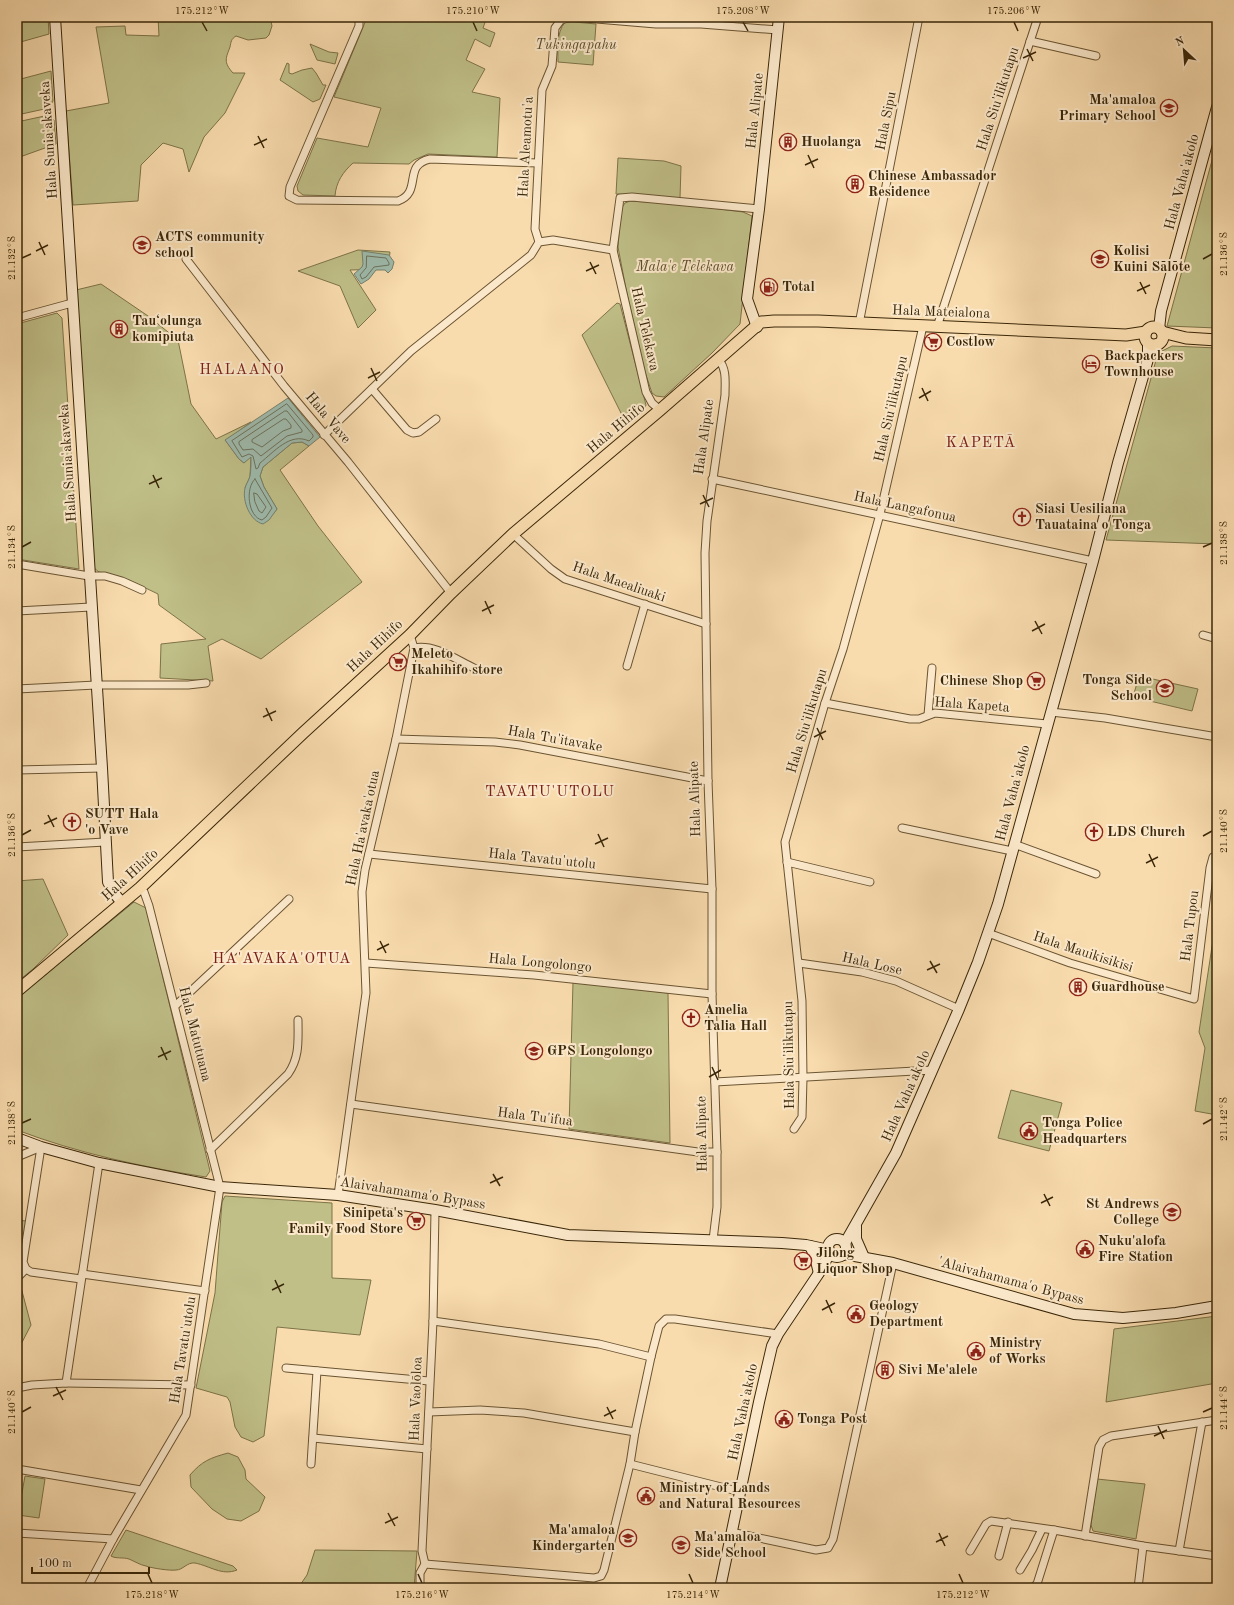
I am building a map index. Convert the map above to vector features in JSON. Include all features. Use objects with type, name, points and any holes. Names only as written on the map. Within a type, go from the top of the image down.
[{"type":"main road","name":"Hala Sunia'akaveka","points":[[55,17],[69,220],[72,303],[108,882],[122,903]]},
{"type":"main road","name":"Hala Alipate","points":[[757,326],[747,299],[759,209],[779,17]]},
{"type":"main road","name":"Hala Vaha'akolo","points":[[720,1588],[772,1346],[778,1334],[818,1275],[858,1221],[896,1153],[959,1008],[998,904],[1217,107]]},
{"type":"main road","name":"Hala Mateialona","points":[[757,326],[761,322],[774,321],[923,326],[1217,340]]},
{"type":"main road","name":"Hala Hihifo","points":[[17,991],[140,888],[297,738],[410,635],[451,593],[513,534],[719,360],[757,326]]},
{"type":"main road","name":"'Alaivahamama'o Bypass","points":[[17,1138],[41,1147],[99,1163],[220,1187],[338,1194],[435,1210],[568,1235],[713,1240],[837,1248],[1074,1314],[1123,1318],[1176,1313],[1217,1306]]},
{"type":"main road","points":[[858,1221],[856,1239],[867,1257]]},
{"type":"main road","points":[[808,1245],[816,1257],[818,1275]]},
{"type":"street","points":[[359,17],[359,26],[290,187],[290,196],[297,200],[398,201],[405,199],[409,195],[412,189],[414,172],[420,162],[425,160],[538,164]]},
{"type":"street","name":"Hala Aleamotu'a","points":[[539,242],[535,229],[542,90],[552,66],[555,28],[561,20],[573,17],[656,24],[701,24],[778,30]]},
{"type":"street","name":"Hala Sipu","points":[[859,324],[919,17]]},
{"type":"street","name":"Hala Siu'ilikutapu","points":[[937,327],[1038,17]]},
{"type":"street","points":[[1030,41],[1096,56]]},
{"type":"street","name":"Hala Telekava","points":[[660,410],[652,403],[646,392],[613,250],[620,198],[632,197],[759,209]]},
{"type":"street","points":[[324,435],[417,347],[531,255],[539,242],[553,240],[613,250]]},
{"type":"street","name":"Hala Vave","points":[[186,259],[324,435],[348,462],[451,593]]},
{"type":"street","points":[[17,318],[72,303]]},
{"type":"street","name":"Hala Siu'ilikutapu","points":[[794,1129],[802,1116],[802,1001],[785,842],[825,703],[843,649],[880,514],[923,326]]},
{"type":"street","name":"Hala Alipate","points":[[713,1240],[717,1207],[712,994],[712,889],[708,781],[705,547],[712,479],[725,395],[725,374],[723,365],[719,360]]},
{"type":"street","points":[[372,389],[407,430],[413,434],[419,432],[436,419]]},
{"type":"street","name":"Hala Langafonua","points":[[712,479],[1093,561]]},
{"type":"street","name":"Hala Maealiuaki","points":[[513,534],[565,579],[706,624]]},
{"type":"street","points":[[17,564],[89,576],[105,576],[122,581],[142,590]]},
{"type":"street","points":[[627,666],[645,604]]},
{"type":"street","points":[[17,610],[91,607]]},
{"type":"street","name":"Hala Ha'avaka'otua","points":[[338,1194],[366,993],[362,892],[365,870],[396,739],[414,648],[410,635]]},
{"type":"street","points":[[1203,635],[1217,639]]},
{"type":"street","points":[[414,648],[423,646],[440,651],[474,668]]},
{"type":"street","points":[[928,715],[932,668]]},
{"type":"street","points":[[17,689],[96,685],[188,685],[206,682]]},
{"type":"street","name":"Hala Kapeta","points":[[825,703],[910,720],[919,719],[934,713],[1047,724]]},
{"type":"street","points":[[1050,712],[1105,718],[1217,737]]},
{"type":"street","name":"Hala Tu'itavake","points":[[396,739],[520,744],[708,781]]},
{"type":"street","points":[[17,770],[102,768]]},
{"type":"street","points":[[902,828],[1013,848],[1096,874]]},
{"type":"street","points":[[17,847],[105,842]]},
{"type":"street","name":"Hala Tavatu'utolu","points":[[369,854],[712,889]]},
{"type":"street","name":"Hala Tupou","points":[[1194,999],[1210,868],[1215,858]]},
{"type":"street","points":[[787,862],[870,882]]},
{"type":"street","name":"Hala Matutuana","points":[[140,888],[144,892],[149,906],[220,1187]]},
{"type":"street","points":[[175,1006],[289,899]]},
{"type":"street","name":"Hala Mauikisikisi","points":[[988,933],[1070,963],[1194,999]]},
{"type":"street","name":"Hala Longolongo","points":[[366,963],[534,975],[712,994]]},
{"type":"street","name":"Hala Lose","points":[[798,963],[862,972],[896,981],[959,1008]]},
{"type":"street","points":[[210,1150],[288,1074],[295,1064],[298,1050],[298,1020]]},
{"type":"street","points":[[715,1082],[933,1070]]},
{"type":"street","name":"Hala Tu'ifua","points":[[351,1104],[698,1152],[716,1152]]},
{"type":"street","points":[[17,1157],[41,1147]]},
{"type":"street","points":[[41,1147],[23,1262],[26,1269],[31,1272],[82,1276],[206,1292]]},
{"type":"street","points":[[66,1383],[99,1163]]},
{"type":"street","name":"Hala Tavatu'utolu","points":[[87,1588],[141,1490],[186,1415],[206,1292],[220,1187]]},
{"type":"street","name":"Hala Vaolōloa","points":[[420,1588],[420,1573],[425,1564],[422,1551],[433,1321],[435,1210]]},
{"type":"street","points":[[731,1532],[816,1550],[828,1548],[833,1539],[893,1263]]},
{"type":"street","points":[[17,1278],[26,1269]]},
{"type":"street","points":[[425,1564],[594,1578],[601,1576],[604,1570],[630,1464],[635,1432],[659,1326],[666,1319],[674,1319],[778,1334]]},
{"type":"street","points":[[433,1321],[599,1344],[651,1357]]},
{"type":"street","points":[[286,1368],[429,1381]]},
{"type":"street","points":[[311,1464],[317,1371]]},
{"type":"street","points":[[17,1388],[32,1384],[66,1383],[191,1385]]},
{"type":"street","points":[[429,1412],[480,1410],[524,1413],[635,1432]]},
{"type":"street","points":[[1085,1536],[1099,1447],[1103,1440],[1110,1436],[1217,1420]]},
{"type":"street","points":[[1179,1551],[1202,1422]]},
{"type":"street","points":[[313,1438],[427,1449]]},
{"type":"street","points":[[630,1464],[741,1492]]},
{"type":"street","points":[[17,1469],[141,1490]]},
{"type":"street","points":[[970,1551],[986,1524],[994,1520],[1143,1546],[1217,1556]]},
{"type":"street","points":[[999,1556],[1008,1522]]},
{"type":"street","points":[[1020,1570],[1042,1529]]},
{"type":"street","points":[[1032,1588],[1037,1584],[1054,1530]]},
{"type":"street","points":[[17,1533],[113,1539]]},
{"type":"street","points":[[1138,1588],[1143,1546]]},
{"type":"green space","points":[[17,17],[48,17],[49,34],[17,43]]},
{"type":"green space","points":[[158,17],[270,17],[272,26],[269,35],[266,38],[248,40],[236,36],[232,39],[226,60],[228,66],[233,73],[245,73],[225,113],[204,137],[189,172],[183,149],[163,143],[141,165],[138,201],[73,205],[66,111],[109,103],[96,27],[125,26],[126,35],[159,36]]},
{"type":"green space","points":[[366,17],[487,17],[483,28],[495,33],[490,47],[475,39],[466,60],[485,69],[472,92],[500,98],[497,157],[428,154],[414,160],[409,164],[353,163],[341,178],[337,186],[335,196],[303,195],[298,191],[297,186],[317,138],[368,147],[381,108],[334,97]]},
{"type":"green space","name":"Tukingapahu","points":[[565,22],[596,24],[593,65],[558,62],[559,36]]},
{"type":"green space","points":[[310,44],[329,52],[338,53],[335,64],[317,60]]},
{"type":"green space","points":[[287,63],[289,64],[289,73],[292,74],[312,68],[323,85],[326,85],[320,99],[313,102],[280,80]]},
{"type":"green space","points":[[51,71],[53,101],[49,108],[17,115],[17,80]]},
{"type":"green space","points":[[49,115],[54,120],[56,144],[17,158],[17,122]]},
{"type":"green space","points":[[1217,142],[1217,328],[1167,326]]},
{"type":"green space","points":[[618,158],[664,161],[681,166],[680,198],[616,194]]},
{"type":"green space","name":"Mala'e Telekava","points":[[630,201],[680,204],[743,212],[752,216],[740,324],[712,353],[664,397],[656,396],[652,393],[645,372],[618,247],[621,209],[625,203]]},
{"type":"green space","points":[[358,250],[390,252],[388,269],[350,270],[376,310],[358,328],[340,286],[298,271]]},
{"type":"green space","points":[[101,284],[148,316],[178,340],[191,404],[216,439],[251,422],[226,441],[239,459],[244,463],[251,456],[250,477],[245,488],[272,515],[277,509],[264,487],[260,476],[263,467],[292,443],[302,442],[309,446],[280,470],[318,526],[362,582],[261,659],[222,639],[208,646],[213,681],[160,678],[161,644],[206,639],[159,605],[158,594],[129,580],[99,572],[94,568],[76,290]]},
{"type":"green space","name":"Mala'e Telekava","points":[[617,303],[620,304],[646,405],[643,412],[627,425],[582,335]]},
{"type":"green space","points":[[57,313],[62,318],[79,569],[17,559],[17,324]]},
{"type":"green space","points":[[1172,346],[1217,348],[1217,544],[1106,540],[1158,353]]},
{"type":"green space","points":[[1139,676],[1198,689],[1192,711],[1133,697]]},
{"type":"green space","points":[[43,879],[68,935],[33,969],[17,982],[17,881]]},
{"type":"green space","points":[[134,902],[146,908],[210,1171],[206,1177],[158,1169],[110,1158],[63,1146],[17,1130],[17,998]]},
{"type":"green space","points":[[1217,937],[1217,1115],[1195,1111],[1205,1048],[1199,1032],[1213,940]]},
{"type":"green space","points":[[573,982],[668,993],[670,1143],[569,1129]]},
{"type":"green space","points":[[1011,1090],[1062,1103],[1049,1151],[998,1138]]},
{"type":"green space","points":[[225,1196],[332,1203],[332,1278],[371,1280],[360,1335],[277,1327],[264,1436],[253,1442],[241,1437],[235,1427],[230,1402],[227,1397],[196,1388],[215,1293],[222,1202]]},
{"type":"green space","points":[[17,1220],[26,1221],[24,1247],[18,1276],[31,1325],[18,1350],[17,1350]]},
{"type":"green space","points":[[1217,1316],[1217,1383],[1106,1402],[1114,1329]]},
{"type":"green space","points":[[228,1453],[238,1457],[245,1470],[246,1479],[265,1497],[259,1511],[241,1521],[227,1519],[212,1509],[191,1487],[190,1475],[198,1466],[211,1458]]},
{"type":"green space","points":[[25,1476],[45,1479],[39,1518],[18,1515]]},
{"type":"green space","points":[[1097,1479],[1145,1484],[1136,1539],[1093,1531],[1091,1525]]},
{"type":"green space","points":[[126,1530],[233,1566],[237,1570],[226,1572],[192,1563],[178,1570],[165,1570],[139,1564],[127,1558],[111,1556]]},
{"type":"green space","points":[[315,1550],[417,1551],[414,1588],[298,1588],[307,1575]]},
{"type":"water","points":[[362,251],[389,255],[394,262],[392,269],[388,273],[385,270],[376,270],[369,279],[361,284],[354,274],[362,267]]},
{"type":"water","points":[[288,398],[320,437],[309,446],[302,442],[292,443],[263,467],[260,476],[264,487],[277,509],[269,520],[263,524],[254,519],[251,515],[245,499],[244,493],[250,476],[251,457],[244,463],[239,459],[225,440]]},
{"type":"place","name":"Ma'amaloa Primary School","points":[[1169,108]]},
{"type":"place","name":"Huolanga","points":[[788,142]]},
{"type":"place","name":"Chinese Ambassador Residence","points":[[855,184]]},
{"type":"place","name":"ACTS community school","points":[[142,245]]},
{"type":"place","name":"Kolisi Kuini Sālōte","points":[[1100,259]]},
{"type":"place","name":"Total","points":[[769,287]]},
{"type":"place","name":"Tauʻolunga komipiuta","points":[[119,329]]},
{"type":"place","name":"Costlow","points":[[933,342]]},
{"type":"place","name":"Backpackers Townhouse","points":[[1091,364]]},
{"type":"place","name":"Siasi Uesiliana Tauataina o Tonga","points":[[1022,517]]},
{"type":"place","name":"Meleto Ikahihifo store","points":[[398,662]]},
{"type":"place","name":"Chinese Shop","points":[[1036,681]]},
{"type":"place","name":"Tonga Side School","points":[[1165,688]]},
{"type":"place","name":"SUTT Hala 'o Vave","points":[[72,822]]},
{"type":"place","name":"LDS Church","points":[[1094,832]]},
{"type":"place","name":"Guardhouse","points":[[1078,987]]},
{"type":"place","name":"Amelia Talia Hall","points":[[691,1018]]},
{"type":"place","name":"GPS Longolongo","points":[[534,1051]]},
{"type":"place","name":"Tonga Police Headquarters","points":[[1029,1131]]},
{"type":"place","name":"St Andrews College","points":[[1172,1212]]},
{"type":"place","name":"Sinipeta's Family Food Store","points":[[416,1221]]},
{"type":"place","name":"Nuku'alofa Fire Station","points":[[1085,1249]]},
{"type":"place","name":"Jilong Liquor Shop","points":[[803,1261]]},
{"type":"place","name":"Geology Department","points":[[856,1314]]},
{"type":"place","name":"Ministry of Works","points":[[976,1351]]},
{"type":"place","name":"Sivi Me'alele","points":[[885,1370]]},
{"type":"place","name":"Tonga Post","points":[[784,1419]]},
{"type":"place","name":"Ministry of Lands and Natural Resources","points":[[646,1496]]},
{"type":"place","name":"Ma'amaloa Kindergarten","points":[[628,1538]]},
{"type":"place","name":"Ma'amaloa Side School","points":[[681,1545]]},
{"type":"district","name":"HALAANO","points":[[242,370]]},
{"type":"district","name":"KAPETĀ","points":[[981,443]]},
{"type":"district","name":"TAVATU'UTOLU","points":[[550,792]]},
{"type":"district","name":"HA'AVAKA'OTUA","points":[[282,959]]}]
